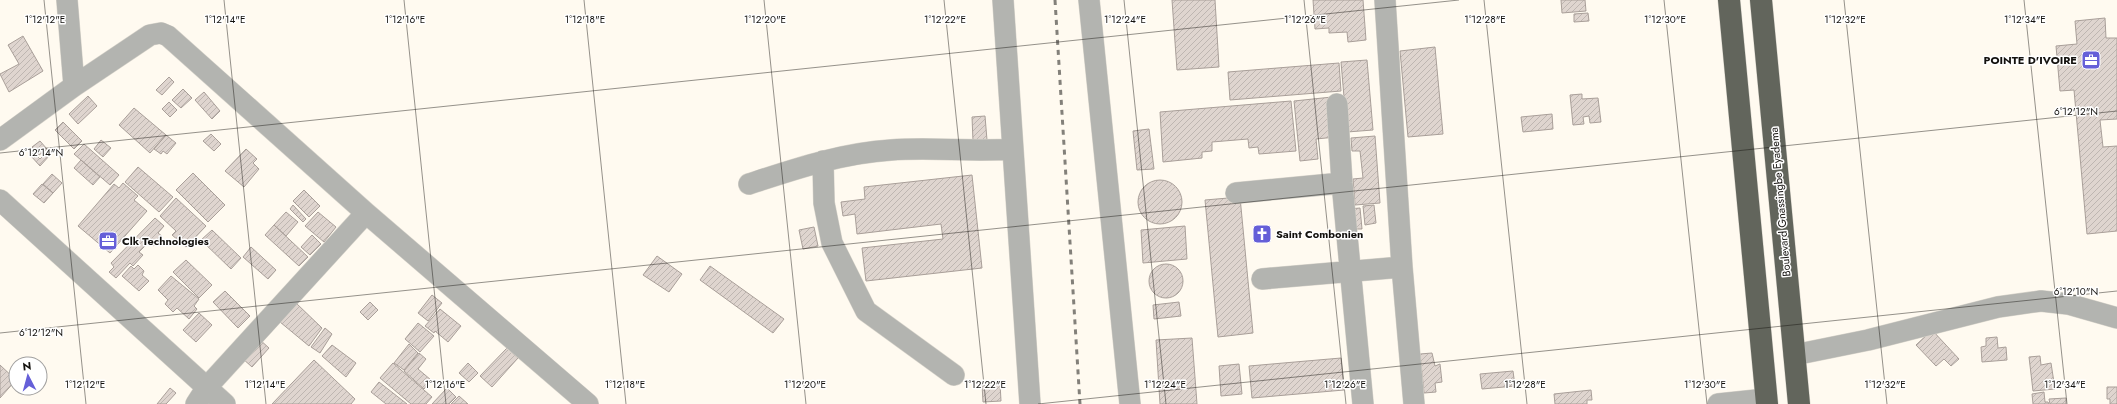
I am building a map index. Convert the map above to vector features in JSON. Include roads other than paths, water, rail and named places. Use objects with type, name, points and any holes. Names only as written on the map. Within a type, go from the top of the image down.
[{"type":"highway","points":[[1729,0],[1766,401]]},
{"type":"highway","name":"Boulevard Gnassingbe Eyadema","points":[[1761,0],[1799,404]]},
{"type":"street","points":[[67,0],[74,86]]},
{"type":"street","points":[[1003,0],[1030,404]]},
{"type":"street","points":[[1089,0],[1130,404]]},
{"type":"street","points":[[1385,0],[1402,267],[1414,404]]},
{"type":"street","points":[[0,140],[74,86],[150,35],[161,33],[168,36],[366,213],[588,404]]},
{"type":"street","points":[[1337,104],[1342,183],[1363,404]]},
{"type":"street","points":[[749,184],[823,161],[890,150],[1012,149]]},
{"type":"street","points":[[823,161],[824,203],[832,243],[866,311],[954,375]]},
{"type":"street","points":[[1236,193],[1342,183]]},
{"type":"street","points":[[0,200],[201,396],[226,404]]},
{"type":"street","points":[[201,396],[366,213]]},
{"type":"street","points":[[1262,279],[1402,267]]},
{"type":"street","points":[[1794,355],[1868,340],[1998,307],[2041,301],[2068,304],[2117,318]]},
{"type":"street","points":[[1718,404],[1766,401]]},
{"type":"railway","points":[[1055,0],[1080,404]]},
{"type":"place","name":"POINTE D'IVOIRE","points":[[2091,60]]},
{"type":"place","name":"Saint Combonien","points":[[1262,234]]},
{"type":"place","name":"Clk Technologies","points":[[108,241]]}]
